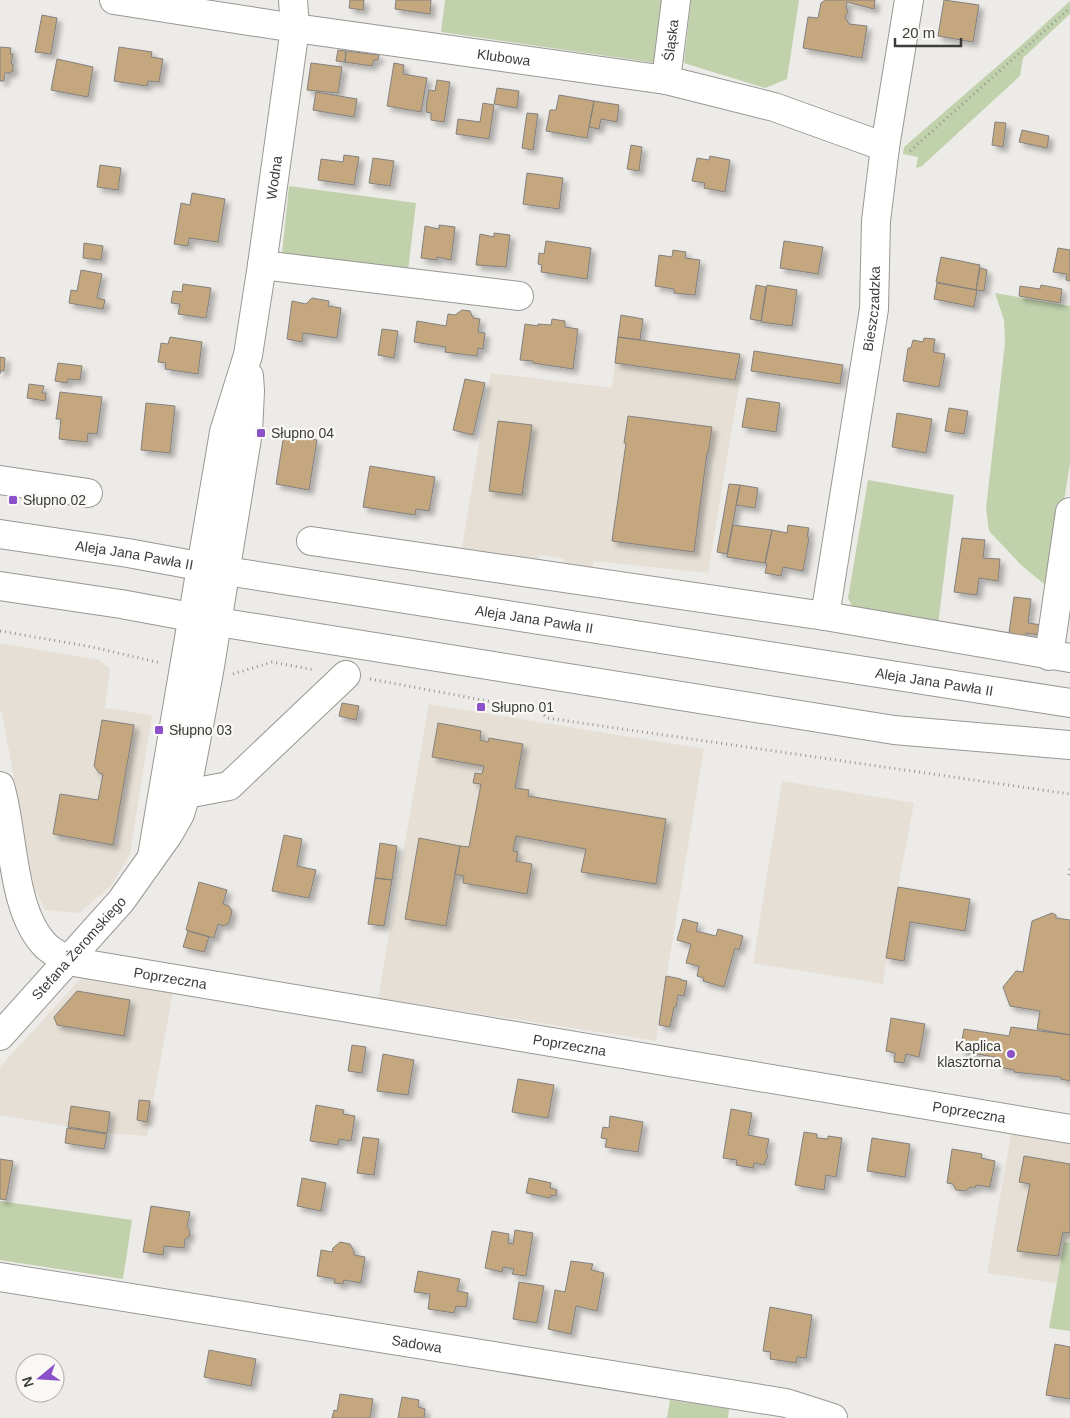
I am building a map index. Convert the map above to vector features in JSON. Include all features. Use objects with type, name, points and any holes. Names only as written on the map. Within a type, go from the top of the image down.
[{"type":"street","name":"Klubowa","points":[[114,0],[296,28],[666,80],[774,107],[884,147]]},
{"type":"street","name":"Wodna","points":[[205,619],[213,569],[248,432],[250,391],[248,355],[296,28],[293,0]]},
{"type":"street","name":"Śląska","points":[[666,80],[676,0]]},
{"type":"street","name":"Bieszczadzka","points":[[825,616],[874,309],[876,221],[884,147],[909,0]]},
{"type":"street","points":[[262,264],[519,296]]},
{"type":"street","points":[[0,480],[88,493]]},
{"type":"street","points":[[311,541],[825,616],[1059,657],[1070,512]]},
{"type":"street","name":"Aleja Jana Pawła II","points":[[0,534],[1070,703]]},
{"type":"street","points":[[0,586],[894,730],[1070,745]]},
{"type":"street","name":"Stefana Żeromskiego","points":[[0,1036],[121,900],[180,814],[186,794],[205,619]]},
{"type":"street","name":"Stefana Żeromskiego","points":[[152,856],[205,619]]},
{"type":"street","points":[[186,794],[229,786],[346,675]]},
{"type":"street","points":[[0,786],[8,819],[21,902],[35,934],[46,947],[68,961]]},
{"type":"street","name":"Poprzeczna","points":[[68,961],[1070,1129]]},
{"type":"street","name":"Sadowa","points":[[0,1277],[786,1403],[833,1418]]},
{"type":"path","points":[[884,147],[899,151],[909,151],[1070,8]]},
{"type":"path","points":[[0,631],[92,647],[167,665]]},
{"type":"path","points":[[228,675],[272,662],[509,705],[536,708],[547,718],[1070,794]]},
{"type":"path","points":[[1069,875],[1070,869]]},
{"type":"shaded area","points":[[618,337],[744,355],[708,573],[593,561],[592,570],[566,565],[564,559],[540,555],[532,565],[450,555],[452,546],[462,547],[491,373],[612,388]]},
{"type":"shaded area","points":[[0,643],[99,660],[110,669],[105,708],[152,715],[130,854],[112,885],[79,913],[45,910],[33,886],[2,712],[0,710]]},
{"type":"shaded area","points":[[429,704],[704,749],[656,1041],[378,998]]},
{"type":"shaded area","points":[[782,781],[914,803],[898,887],[883,984],[753,963]]},
{"type":"shaded area","points":[[83,976],[173,991],[147,1136],[107,1133],[0,1115],[0,1067]]},
{"type":"shaded area","points":[[1011,1134],[1070,1144],[1070,1243],[1064,1242],[1057,1283],[987,1273]]},
{"type":"green space","points":[[445,0],[663,0],[656,63],[441,32]]},
{"type":"green space","points":[[691,0],[799,0],[787,79],[765,88],[684,63]]},
{"type":"green space","points":[[1070,1],[1070,14],[1023,58],[1020,76],[922,166],[916,168],[918,157],[903,154],[904,147]]},
{"type":"green space","points":[[289,186],[416,203],[408,271],[282,254]]},
{"type":"green space","points":[[995,293],[1070,306],[1070,463],[1050,589],[1020,564],[989,531],[986,508],[1005,343],[1004,320]]},
{"type":"green space","points":[[868,480],[954,495],[938,625],[854,610],[848,598]]},
{"type":"green space","points":[[0,1201],[132,1220],[123,1279],[0,1260]]},
{"type":"green space","points":[[1064,1242],[1070,1243],[1070,1331],[1049,1328]]},
{"type":"green space","points":[[670,1400],[729,1409],[728,1418],[667,1418]]},
{"type":"building","points":[[350,0],[364,0],[363,10],[349,8]]},
{"type":"building","points":[[396,0],[431,0],[430,14],[395,9]]},
{"type":"building","points":[[825,0],[875,0],[874,9],[847,2],[846,8],[848,11],[845,17],[849,24],[867,26],[862,58],[803,48],[808,17],[818,18],[821,3]]},
{"type":"building","points":[[944,0],[979,5],[973,42],[938,36]]},
{"type":"building","points":[[42,15],[57,18],[51,54],[35,52]]},
{"type":"building","points":[[0,47],[11,48],[10,54],[13,54],[11,63],[13,71],[5,73],[4,81],[0,81]]},
{"type":"building","points":[[119,47],[152,52],[151,57],[163,59],[159,82],[148,81],[147,86],[114,81]]},
{"type":"building","points":[[338,50],[346,51],[345,62],[336,61]]},
{"type":"building","points":[[346,51],[379,55],[378,60],[374,60],[372,66],[345,62]]},
{"type":"building","points":[[57,59],[93,67],[88,97],[51,90]]},
{"type":"building","points":[[311,63],[342,67],[338,93],[307,90]]},
{"type":"building","points":[[394,63],[404,65],[403,74],[427,78],[421,112],[387,106]]},
{"type":"building","points":[[437,80],[450,82],[444,122],[431,120],[431,113],[426,112],[429,90],[435,91]]},
{"type":"building","points":[[497,88],[519,91],[517,108],[494,104]]},
{"type":"building","points":[[316,92],[357,99],[354,117],[313,110]]},
{"type":"building","points":[[559,95],[594,101],[587,138],[546,131],[550,110],[556,110]]},
{"type":"building","points":[[594,101],[619,105],[617,122],[601,119],[599,129],[589,127]]},
{"type":"building","points":[[483,103],[494,105],[489,139],[456,134],[458,119],[480,122]]},
{"type":"building","points":[[527,113],[538,114],[533,150],[522,148]]},
{"type":"building","points":[[995,122],[1006,123],[1003,147],[992,145]]},
{"type":"building","points":[[1022,130],[1049,136],[1047,148],[1019,142]]},
{"type":"building","points":[[631,145],[642,147],[639,171],[627,169]]},
{"type":"building","points":[[344,155],[359,157],[354,185],[318,180],[321,159],[343,162]]},
{"type":"building","points":[[710,156],[730,160],[725,192],[704,188],[705,183],[692,181],[697,158],[709,160]]},
{"type":"building","points":[[373,158],[394,161],[390,186],[369,183]]},
{"type":"building","points":[[100,165],[121,168],[118,190],[97,187]]},
{"type":"building","points":[[527,173],[563,178],[559,209],[523,204]]},
{"type":"building","points":[[192,193],[225,199],[218,242],[189,238],[188,246],[174,244],[181,203],[190,205]]},
{"type":"building","points":[[439,225],[455,227],[451,260],[437,257],[437,260],[421,258],[425,226],[439,229]]},
{"type":"building","points":[[494,233],[510,235],[506,267],[476,265],[480,234],[494,237]]},
{"type":"building","points":[[546,241],[591,248],[587,279],[541,272],[542,265],[538,264],[539,253],[544,254]]},
{"type":"building","points":[[784,241],[823,247],[818,274],[780,268]]},
{"type":"building","points":[[84,243],[103,246],[101,260],[83,258]]},
{"type":"building","points":[[1058,248],[1070,250],[1070,281],[1066,280],[1067,274],[1053,272]]},
{"type":"building","points":[[673,250],[686,252],[685,258],[700,260],[695,295],[674,293],[674,289],[655,286],[659,255],[672,257]]},
{"type":"building","points":[[941,257],[980,265],[976,290],[936,282]]},
{"type":"building","points":[[980,268],[987,270],[984,291],[976,290]]},
{"type":"building","points":[[81,270],[102,274],[97,298],[105,300],[103,309],[69,303],[71,290],[77,291]]},
{"type":"building","points":[[937,283],[977,290],[974,307],[934,299]]},
{"type":"building","points":[[183,284],[211,288],[206,318],[178,314],[180,304],[171,303],[173,291],[182,292]]},
{"type":"building","points":[[756,285],[766,287],[761,321],[750,319]]},
{"type":"building","points":[[767,285],[797,290],[792,326],[761,322]]},
{"type":"building","points":[[1041,285],[1062,289],[1060,303],[1019,296],[1020,286],[1040,289]]},
{"type":"building","points":[[312,298],[329,301],[328,306],[341,308],[337,338],[303,333],[302,342],[287,339],[292,301],[306,304]]},
{"type":"building","points":[[462,310],[470,311],[473,318],[480,319],[478,332],[485,333],[483,349],[478,348],[477,356],[445,352],[446,347],[414,342],[417,321],[446,326],[448,314],[455,315]]},
{"type":"building","points":[[621,315],[643,319],[640,340],[618,337]]},
{"type":"building","points":[[552,319],[565,321],[565,327],[578,329],[573,369],[520,360],[525,324],[551,325]]},
{"type":"building","points":[[382,329],[398,331],[394,358],[378,355]]},
{"type":"building","points":[[170,337],[202,342],[198,374],[165,369],[166,363],[158,362],[161,343],[168,344]]},
{"type":"building","points":[[618,337],[740,354],[735,380],[615,363]]},
{"type":"building","points":[[924,338],[935,339],[933,352],[945,354],[939,387],[903,381],[908,348],[911,348],[913,340],[923,342]]},
{"type":"building","points":[[754,351],[843,365],[840,384],[751,371]]},
{"type":"building","points":[[0,357],[5,358],[4,371],[0,371]]},
{"type":"building","points":[[58,363],[82,366],[80,380],[68,379],[67,383],[55,381]]},
{"type":"building","points":[[465,379],[485,383],[473,435],[453,430]]},
{"type":"building","points":[[29,384],[44,386],[42,393],[46,393],[45,401],[27,398]]},
{"type":"building","points":[[60,392],[102,397],[97,434],[88,433],[87,442],[59,439],[61,419],[56,419]]},
{"type":"building","points":[[747,398],[780,403],[776,432],[742,427]]},
{"type":"building","points":[[146,403],[175,406],[170,453],[141,450]]},
{"type":"building","points":[[949,408],[968,411],[964,434],[945,431]]},
{"type":"building","points":[[897,413],[932,419],[926,453],[892,447]]},
{"type":"building","points":[[628,416],[712,427],[694,552],[612,541]]},
{"type":"building","points":[[498,421],[532,425],[522,495],[489,491]]},
{"type":"building","points":[[284,434],[317,440],[309,490],[276,484]]},
{"type":"building","points":[[370,466],[435,477],[429,511],[416,509],[415,515],[363,507]]},
{"type":"building","points":[[729,484],[740,485],[727,554],[717,552]]},
{"type":"building","points":[[740,485],[758,488],[755,508],[736,505]]},
{"type":"building","points":[[733,525],[772,530],[765,563],[727,557]]},
{"type":"building","points":[[788,525],[809,528],[803,571],[783,567],[781,576],[765,573],[767,564],[765,563],[772,530],[787,533]]},
{"type":"building","points":[[962,538],[985,540],[983,558],[1000,559],[998,581],[979,578],[977,595],[954,592]]},
{"type":"building","points":[[1014,597],[1031,599],[1028,623],[1042,625],[1041,635],[1026,633],[1025,642],[1008,640]]},
{"type":"building","points":[[342,703],[359,706],[356,720],[339,716]]},
{"type":"building","points":[[102,720],[134,725],[113,845],[53,834],[60,794],[98,800],[103,774],[99,773],[94,766]]},
{"type":"building","points":[[438,723],[481,731],[480,740],[488,742],[489,738],[523,744],[515,788],[529,790],[528,796],[666,819],[656,884],[581,872],[586,849],[516,836],[513,851],[518,852],[516,861],[532,864],[527,894],[463,883],[464,876],[455,874],[460,846],[469,847],[481,784],[473,783],[475,773],[482,774],[484,766],[432,757]]},
{"type":"building","points":[[284,835],[302,839],[297,866],[316,870],[309,898],[272,891]]},
{"type":"building","points":[[419,838],[460,846],[446,926],[405,919]]},
{"type":"building","points":[[380,843],[397,846],[392,880],[375,878]]},
{"type":"building","points":[[375,878],[392,880],[384,926],[368,924]]},
{"type":"building","points":[[199,882],[227,890],[223,904],[229,906],[232,911],[229,923],[224,926],[218,924],[214,938],[186,930]]},
{"type":"building","points":[[898,887],[970,899],[965,931],[910,922],[904,961],[886,958]]},
{"type":"building","points":[[1052,913],[1056,915],[1056,918],[1070,920],[1070,1035],[1037,1029],[1040,1011],[1010,1006],[1003,987],[1016,971],[1023,972],[1032,921]]},
{"type":"building","points":[[683,919],[698,923],[696,931],[716,936],[718,929],[743,936],[739,950],[735,948],[724,987],[703,981],[704,978],[697,976],[699,966],[686,963],[691,944],[677,940]]},
{"type":"building","points":[[188,931],[209,937],[204,952],[183,947]]},
{"type":"building","points":[[666,976],[687,981],[684,996],[678,995],[670,1027],[659,1025]]},
{"type":"building","points":[[77,991],[130,1000],[124,1036],[57,1025],[54,1017]]},
{"type":"building","points":[[891,1018],[925,1024],[919,1057],[906,1054],[904,1063],[894,1062],[895,1053],[886,1051]]},
{"type":"building","points":[[1011,1027],[1070,1035],[1070,1081],[1061,1079],[1061,1077],[1014,1072],[1014,1070],[999,1067],[1000,1058],[960,1051],[964,1029],[1009,1036]]},
{"type":"building","points":[[352,1045],[366,1047],[362,1073],[348,1071]]},
{"type":"building","points":[[383,1054],[414,1060],[408,1095],[377,1091]]},
{"type":"building","points":[[518,1079],[554,1085],[548,1118],[512,1112]]},
{"type":"building","points":[[139,1100],[150,1101],[147,1122],[137,1120]]},
{"type":"building","points":[[316,1105],[344,1110],[343,1114],[355,1116],[351,1141],[339,1139],[338,1145],[310,1141]]},
{"type":"building","points":[[71,1106],[110,1112],[107,1133],[68,1127]]},
{"type":"building","points":[[731,1109],[752,1113],[748,1135],[769,1139],[766,1152],[768,1155],[764,1165],[754,1163],[753,1168],[736,1165],[737,1160],[723,1158]]},
{"type":"building","points":[[610,1116],[643,1122],[638,1152],[605,1147],[607,1139],[601,1138],[603,1127],[609,1128]]},
{"type":"building","points":[[67,1128],[107,1134],[104,1149],[65,1143]]},
{"type":"building","points":[[804,1132],[817,1134],[817,1138],[828,1139],[828,1136],[842,1138],[836,1177],[826,1175],[824,1190],[795,1185]]},
{"type":"building","points":[[363,1137],[379,1139],[374,1175],[357,1173]]},
{"type":"building","points":[[872,1138],[910,1144],[905,1177],[867,1171]]},
{"type":"building","points":[[952,1149],[982,1154],[981,1158],[995,1161],[990,1187],[976,1185],[975,1188],[971,1187],[965,1191],[956,1190],[953,1184],[947,1183]]},
{"type":"building","points":[[1024,1156],[1070,1164],[1070,1233],[1063,1232],[1058,1256],[1017,1251],[1030,1184],[1019,1182]]},
{"type":"building","points":[[0,1159],[13,1161],[6,1200],[0,1199]]},
{"type":"building","points":[[302,1178],[326,1183],[321,1211],[297,1206]]},
{"type":"building","points":[[529,1178],[551,1183],[550,1188],[557,1190],[556,1196],[551,1195],[550,1198],[526,1193]]},
{"type":"building","points":[[151,1206],[190,1212],[187,1227],[190,1231],[189,1237],[185,1239],[184,1248],[164,1246],[163,1255],[143,1252]]},
{"type":"building","points":[[515,1230],[533,1233],[526,1276],[512,1274],[514,1269],[503,1267],[502,1272],[485,1268],[492,1231],[509,1234],[508,1243],[513,1244]]},
{"type":"building","points":[[340,1242],[350,1244],[354,1255],[365,1257],[361,1283],[344,1280],[343,1284],[334,1283],[335,1279],[317,1276],[321,1250],[332,1252],[333,1248]]},
{"type":"building","points":[[571,1261],[593,1264],[591,1270],[604,1273],[597,1311],[576,1306],[571,1334],[548,1329],[555,1290],[565,1292]]},
{"type":"building","points":[[418,1271],[460,1279],[457,1291],[468,1293],[466,1307],[456,1306],[454,1313],[428,1309],[430,1294],[414,1292]]},
{"type":"building","points":[[519,1282],[544,1286],[537,1323],[513,1319]]},
{"type":"building","points":[[770,1307],[812,1315],[806,1358],[797,1357],[796,1363],[770,1359],[771,1352],[763,1351]]},
{"type":"building","points":[[1055,1344],[1070,1347],[1070,1399],[1046,1395]]},
{"type":"building","points":[[209,1350],[256,1359],[251,1386],[204,1377]]},
{"type":"building","points":[[340,1394],[373,1399],[370,1418],[332,1418],[334,1410],[337,1411]]},
{"type":"building","points":[[402,1397],[419,1400],[418,1407],[425,1409],[424,1418],[398,1418]]},
{"type":"place","name":"Słupno 04","points":[[261,433]]},
{"type":"place","name":"Słupno 02","points":[[13,500]]},
{"type":"place","name":"Słupno 01","points":[[481,707]]},
{"type":"place","name":"Słupno 03","points":[[159,730]]},
{"type":"place","name":"Kaplica klasztorna","points":[[1011,1054]]}]
